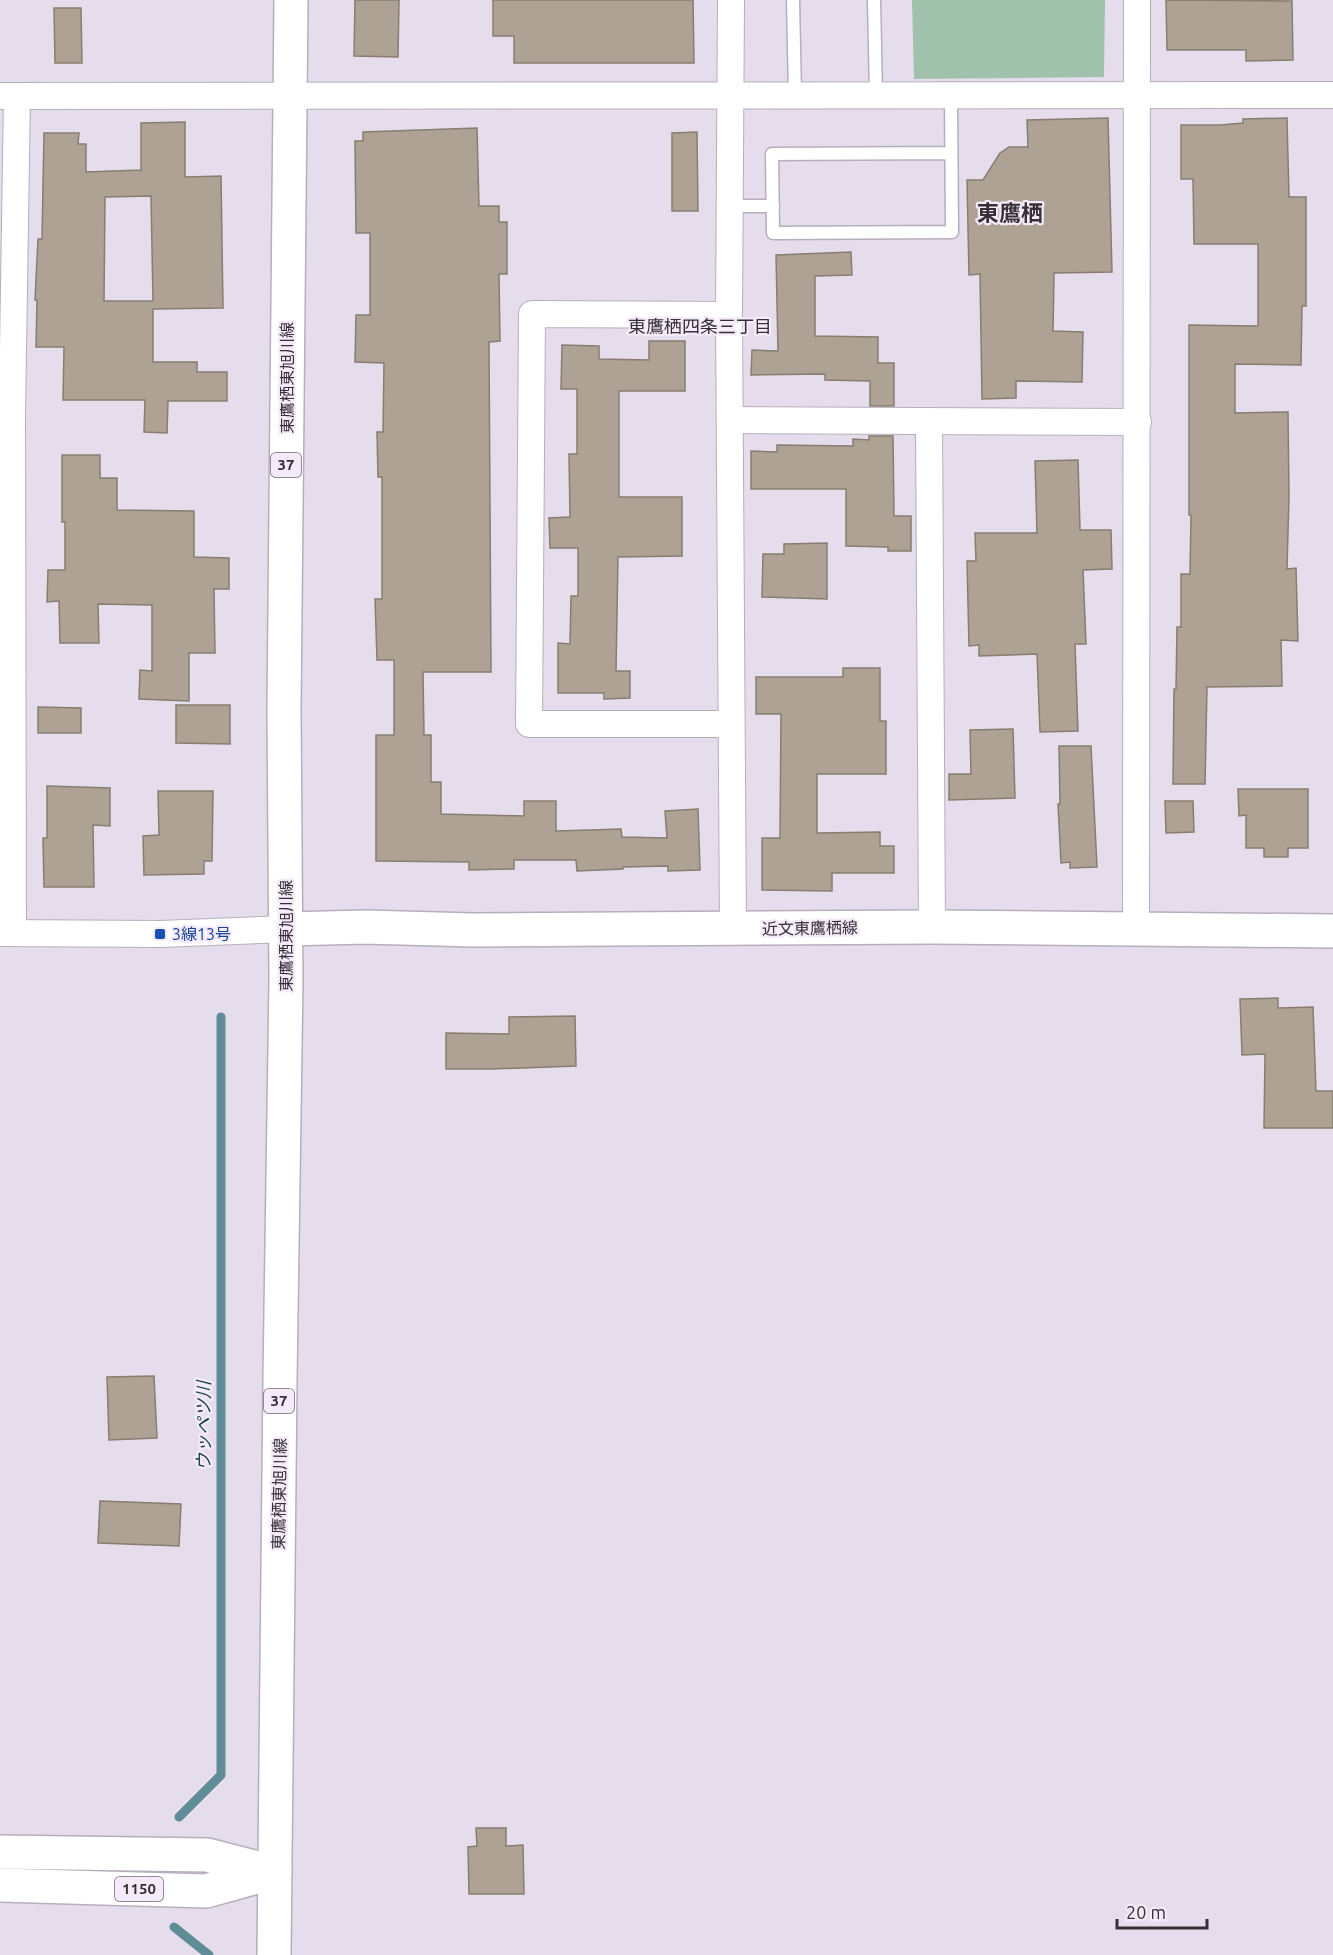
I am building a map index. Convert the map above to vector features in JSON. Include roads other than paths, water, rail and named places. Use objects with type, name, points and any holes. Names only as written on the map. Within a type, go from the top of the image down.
[{"type":"main road","name":"東鷹栖東旭川線","points":[[275,1872],[286,929],[284,697],[291,0]]},
{"type":"main road","name":"近文東鷹栖線","points":[[286,929],[932,927],[1333,931]]},
{"type":"main road","name":"1150","points":[[0,1852],[207,1855],[275,1872]]},
{"type":"main road","name":"1150","points":[[0,1885],[206,1891],[275,1872]]},
{"type":"main road","name":"37","points":[[274,1955],[275,1872]]},
{"type":"street","points":[[731,0],[729,315],[733,929]]},
{"type":"street","points":[[1136,928],[1137,0]]},
{"type":"street","points":[[286,929],[160,934],[7,933],[8,96],[1333,95]]},
{"type":"street","points":[[729,315],[532,314],[529,724],[731,724]]},
{"type":"street","points":[[730,420],[1138,422]]},
{"type":"street","points":[[929,421],[932,927]]},
{"type":"lane","points":[[793,0],[795,95]]},
{"type":"lane","points":[[874,0],[876,95]]},
{"type":"lane","points":[[951,96],[952,232],[773,233],[772,154],[951,153]]},
{"type":"lane","points":[[730,206],[773,206]]},
{"type":"waterway","name":"ウッペツ川","points":[[179,1817],[221,1775],[221,1017]]},
{"type":"waterway","name":"ウッペツ川","points":[[174,1927],[209,1955]]},
{"type":"place","name":"3線13号","points":[[160,934]]},
{"type":"district","name":"東鷹栖","points":[[1010,213]]},
{"type":"district","name":"東鷹栖四条三丁目","points":[[700,327]]}]
